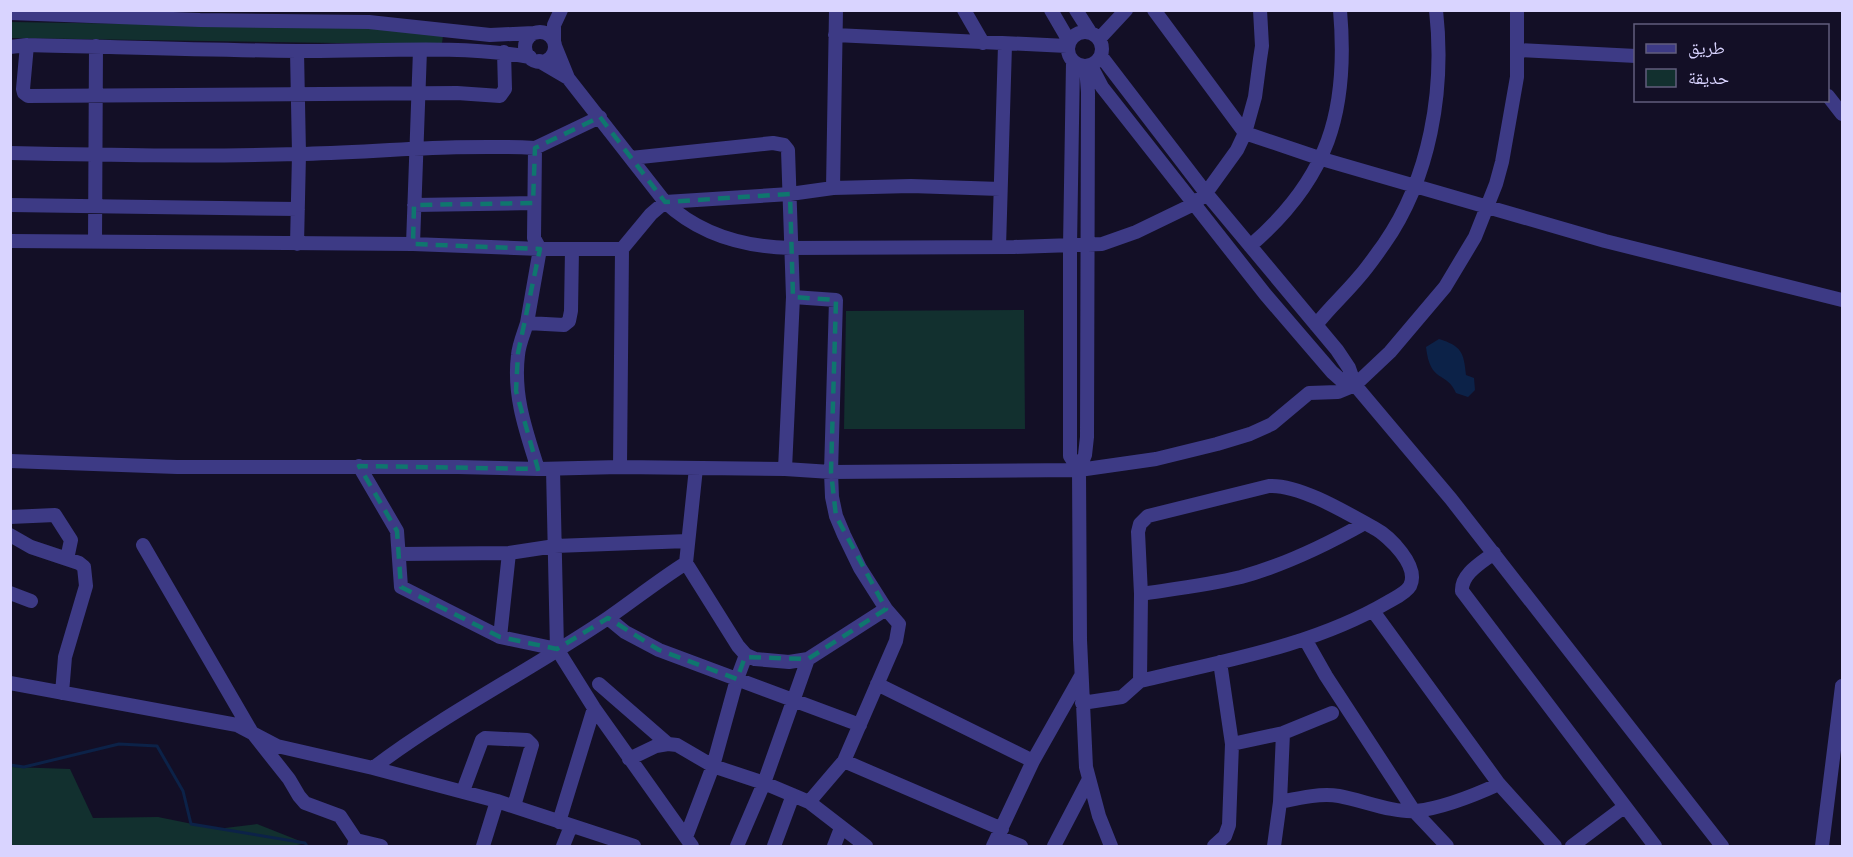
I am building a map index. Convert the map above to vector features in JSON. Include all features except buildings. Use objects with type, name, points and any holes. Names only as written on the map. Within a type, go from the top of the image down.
[{"type":"street","points":[[559,10],[525,43],[527,53],[534,59],[568,78]]},
{"type":"street","points":[[10,47],[27,45],[297,51],[504,52],[544,61],[552,55],[554,25],[559,10]]},
{"type":"street","points":[[833,188],[837,10]]},
{"type":"street","points":[[964,10],[983,43]]},
{"type":"street","points":[[1051,10],[1068,44],[1069,58],[1088,63],[1206,193],[1337,350],[1349,369],[1355,385],[1494,553],[1722,846]]},
{"type":"street","points":[[1076,10],[1102,51],[1088,63],[1070,246],[1070,456],[1079,470]]},
{"type":"street","points":[[835,34],[1005,45],[1068,44],[1078,33],[1094,36],[1126,10]]},
{"type":"street","points":[[1154,10],[1245,133],[1322,159],[1615,243],[1842,300]]},
{"type":"street","points":[[10,13],[254,16],[369,22],[490,35],[548,34],[568,78],[665,202],[680,216],[726,238],[766,247],[791,248],[1088,245],[1116,240],[1194,204],[1206,193],[1237,150],[1245,133],[1255,98],[1262,46],[1260,10]]},
{"type":"street","points":[[1250,246],[1270,230],[1294,202],[1322,159],[1334,126],[1341,80],[1340,10]]},
{"type":"street","points":[[1316,325],[1359,277],[1385,243],[1415,185],[1428,138],[1437,83],[1439,46],[1436,10]]},
{"type":"street","points":[[10,461],[177,467],[359,466],[553,469],[620,467],[785,469],[831,472],[1079,470],[1156,459],[1217,444],[1256,432],[1272,424],[1310,393],[1338,392],[1355,385],[1390,352],[1445,287],[1475,237],[1496,184],[1517,77],[1517,10]]},
{"type":"street","points":[[27,45],[23,89],[26,95],[96,97],[420,93],[500,96],[504,89],[504,52]]},
{"type":"street","points":[[999,247],[1005,45]]},
{"type":"street","points":[[95,242],[96,46]]},
{"type":"street","points":[[413,244],[420,50]]},
{"type":"street","points":[[1518,50],[1634,56]]},
{"type":"street","points":[[297,51],[296,95],[299,154],[297,244]]},
{"type":"street","points":[[1088,63],[1102,87],[1265,294],[1320,359],[1341,380],[1355,385]]},
{"type":"street","points":[[1088,63],[1087,436],[1085,454],[1079,470],[1081,676],[1086,768],[1099,816],[1111,846]]},
{"type":"street","points":[[1088,92],[1102,87]]},
{"type":"street","points":[[1829,98],[1842,114]]},
{"type":"street","points":[[10,153],[299,154],[417,148],[535,148],[600,117]]},
{"type":"street","points":[[631,158],[779,143],[788,150],[793,297],[785,469]]},
{"type":"street","points":[[535,148],[534,238],[540,249],[527,323],[518,353],[516,391],[520,413],[538,469]]},
{"type":"street","points":[[620,467],[622,249],[651,214],[665,202],[790,194],[833,188],[911,186],[1000,189]]},
{"type":"street","points":[[414,205],[533,203]]},
{"type":"street","points":[[10,205],[298,209]]},
{"type":"street","points":[[10,241],[413,244],[540,249],[622,249]]},
{"type":"street","points":[[527,323],[564,325],[569,321],[572,249]]},
{"type":"street","points":[[793,297],[836,300],[832,498],[836,516],[860,568],[886,609],[899,624],[899,630],[844,761],[809,802]]},
{"type":"street","points":[[359,466],[397,531],[401,587],[500,637],[557,649]]},
{"type":"street","points":[[696,468],[686,563],[738,646],[746,654],[755,659],[789,662],[808,659],[886,609]]},
{"type":"street","points":[[553,469],[557,649],[594,708],[689,842]]},
{"type":"street","points":[[1082,703],[1122,698],[1140,681],[1305,639],[1373,611],[1403,593],[1410,586],[1412,577],[1407,562],[1382,532],[1300,491],[1278,485],[1148,516],[1140,524],[1138,532],[1141,594],[1140,681]]},
{"type":"street","points":[[10,517],[55,515],[71,540],[67,559]]},
{"type":"street","points":[[1141,594],[1210,583],[1253,573],[1305,554],[1365,523]]},
{"type":"street","points":[[10,535],[31,547],[79,563],[84,567],[86,586],[65,657],[62,693]]},
{"type":"street","points":[[399,554],[509,553],[555,546],[688,541]]},
{"type":"street","points":[[143,545],[251,731],[289,779],[298,796],[305,803],[340,816],[355,843],[381,846]]},
{"type":"street","points":[[500,637],[509,553]]},
{"type":"street","points":[[1494,553],[1466,576],[1461,583],[1462,591],[1655,846]]},
{"type":"street","points":[[373,768],[421,734],[608,618],[686,563]]},
{"type":"street","points":[[10,593],[31,601]]},
{"type":"street","points":[[1373,611],[1499,784],[1555,846]]},
{"type":"street","points":[[608,618],[625,632],[660,650],[860,725]]},
{"type":"street","points":[[1305,639],[1326,676],[1414,811],[1448,846]]},
{"type":"street","points":[[689,842],[746,654]]},
{"type":"street","points":[[737,846],[764,783],[808,659]]},
{"type":"street","points":[[1214,846],[1225,836],[1229,825],[1232,744],[1220,662]]},
{"type":"street","points":[[998,837],[1033,761],[1081,676]]},
{"type":"street","points":[[10,683],[227,723],[251,731],[277,746],[463,791],[514,806],[608,842],[634,846]]},
{"type":"street","points":[[599,684],[668,744]]},
{"type":"street","points":[[877,684],[1033,761]]},
{"type":"street","points":[[1822,846],[1842,686]]},
{"type":"street","points":[[563,846],[565,824],[594,708]]},
{"type":"street","points":[[1232,744],[1283,733],[1332,713]]},
{"type":"street","points":[[1274,846],[1280,802],[1283,733]]},
{"type":"street","points":[[463,791],[482,740],[485,738],[528,740],[532,745],[514,806]]},
{"type":"street","points":[[629,759],[647,749],[668,744],[677,745],[713,766],[764,783],[809,802],[865,846]]},
{"type":"street","points":[[844,761],[998,837],[1021,846]]},
{"type":"street","points":[[1054,846],[1089,779]]},
{"type":"street","points":[[1280,802],[1325,795],[1414,811],[1480,793],[1499,784]]},
{"type":"street","points":[[774,846],[793,795]]},
{"type":"street","points":[[483,846],[497,801]]},
{"type":"street","points":[[1572,846],[1624,807]]},
{"type":"street","points":[[834,846],[841,828]]},
{"type":"highlighted area","points":[[600,117],[665,202],[790,194],[793,297],[836,300],[831,472],[836,516],[886,609],[808,659],[745,657],[737,679],[659,650],[608,618],[557,649],[500,637],[401,587],[397,531],[359,466],[538,469],[516,391],[518,353],[540,249],[413,244],[414,205],[533,203],[535,148]]},
{"type":"green space","points":[[10,22],[337,27],[387,29],[443,36],[442,43],[11,38]]},
{"type":"green space","points":[[1024,310],[1025,429],[844,429],[846,311]]},
{"type":"green space","points":[[11,767],[70,769],[93,818],[158,817],[217,829],[257,824],[305,843],[293,846],[11,846]]},
{"type":"water","points":[[1439,339],[1457,347],[1464,361],[1466,375],[1474,378],[1475,390],[1468,397],[1456,393],[1452,386],[1431,367],[1426,347]]},
{"type":"waterway","points":[[10,765],[24,767],[119,744],[157,746],[183,791],[191,824],[305,843],[307,846]]}]
